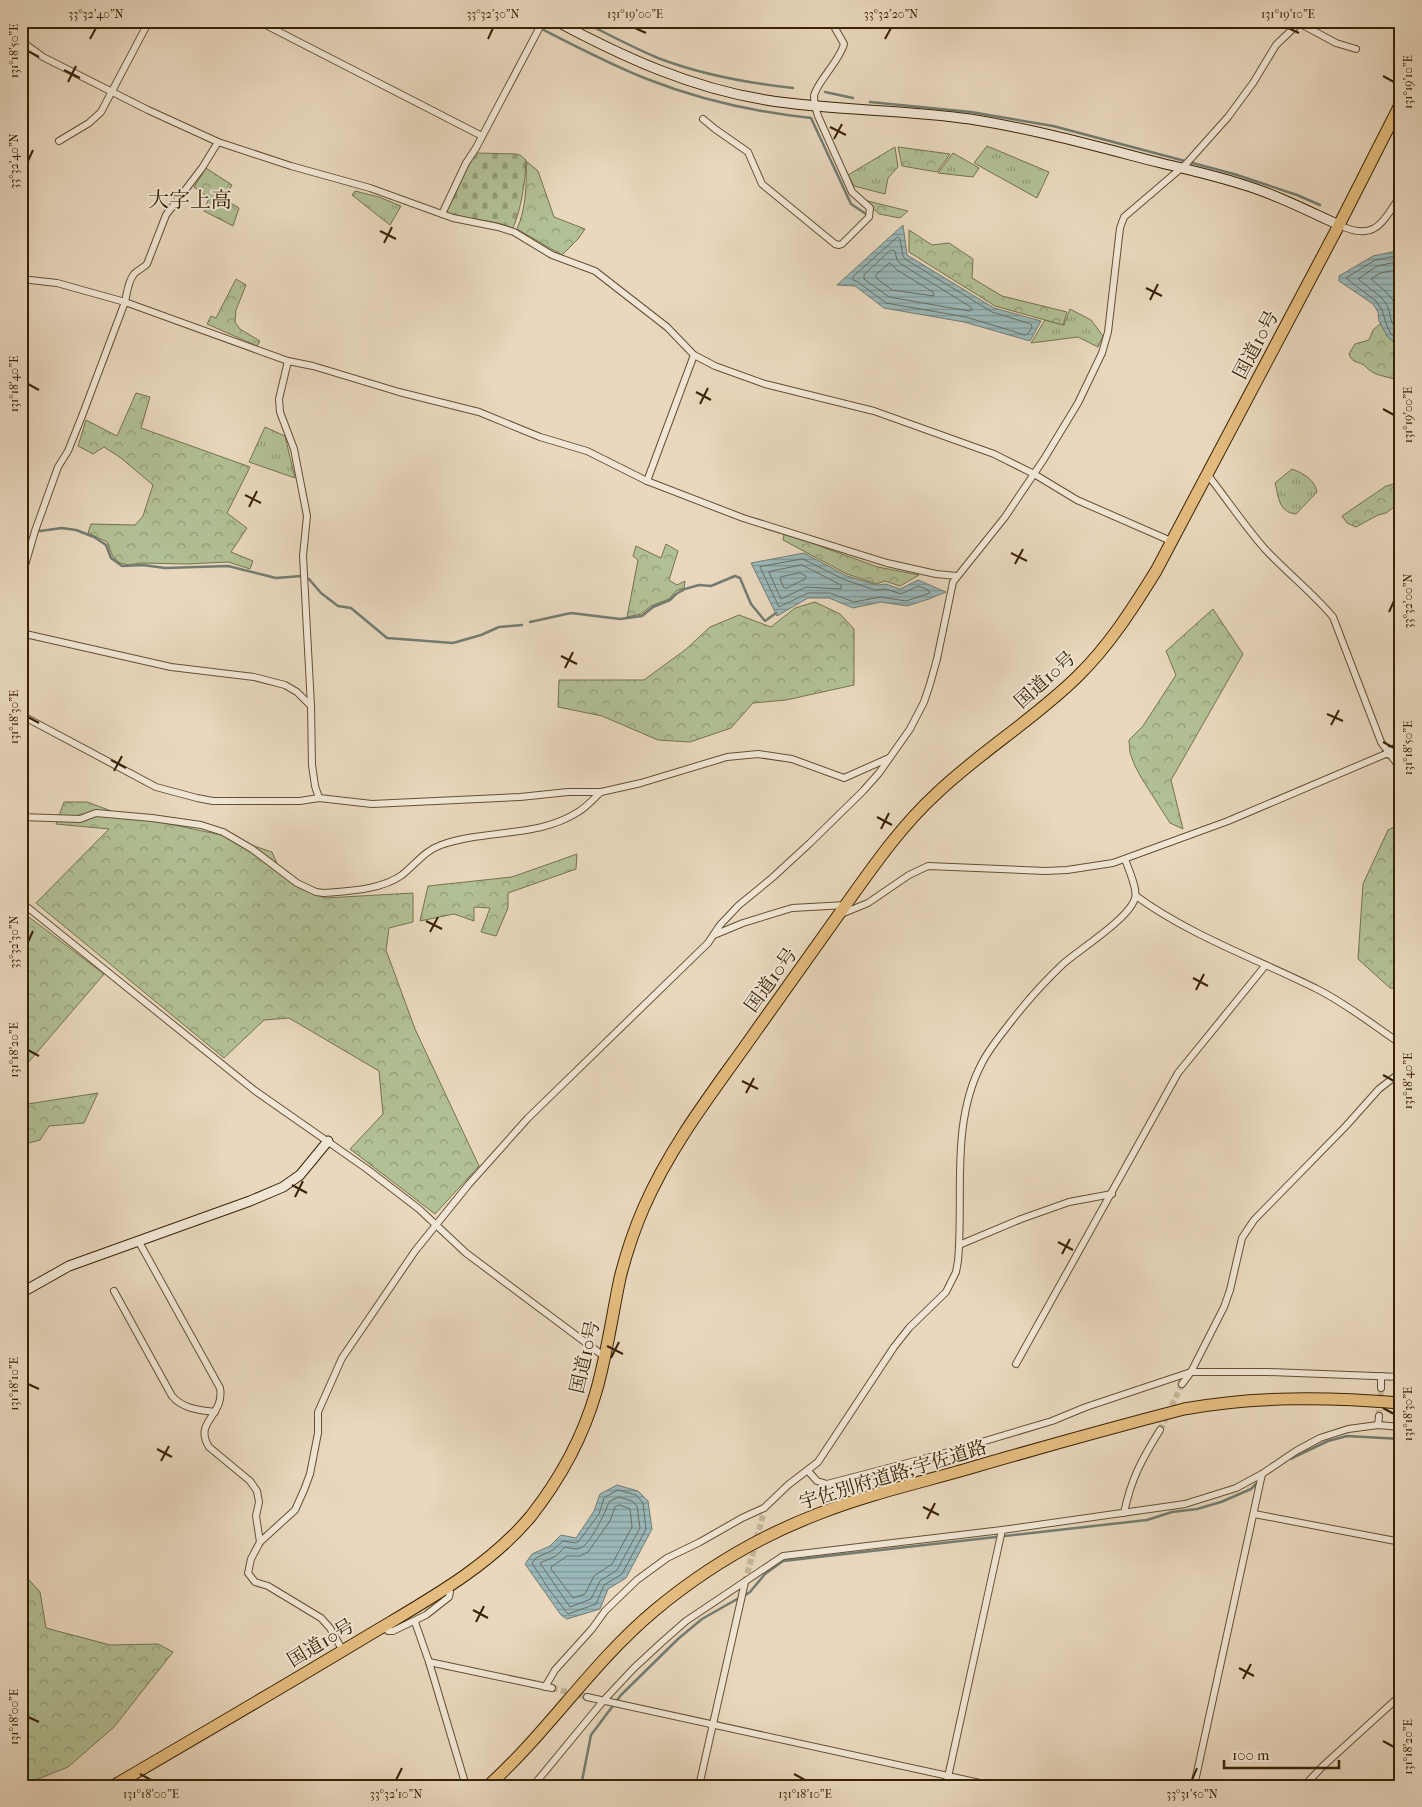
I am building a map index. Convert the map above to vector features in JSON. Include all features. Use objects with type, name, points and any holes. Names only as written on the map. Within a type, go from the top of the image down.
[{"type":"highway","name":"国道10号","points":[[113,1786],[344,1651],[447,1587],[482,1563],[514,1535],[528,1519],[553,1486],[582,1430],[596,1392],[605,1357],[620,1276],[637,1225],[660,1174],[696,1115],[892,842],[926,803],[963,770],[1056,696],[1090,663],[1134,606],[1156,571],[1401,103]]},
{"type":"highway","name":"宇佐別府道路;宇佐道路","points":[[489,1785],[618,1645],[653,1612],[716,1565],[740,1550],[819,1514],[876,1495],[1184,1408],[1268,1398],[1336,1398],[1401,1402]]},
{"type":"street","points":[[59,140],[89,123],[101,112],[114,91],[149,21]]},
{"type":"street","points":[[258,21],[482,136]]},
{"type":"street","points":[[556,21],[638,62],[691,81],[766,100],[968,119],[1021,128],[1186,164],[1261,190],[1357,232],[1375,228],[1383,222],[1401,195]]},
{"type":"street","points":[[703,119],[748,152],[759,178],[769,191],[835,244],[839,246],[842,244],[869,217],[870,208],[852,192],[818,116],[815,105],[815,94],[837,61],[844,44],[832,21]]},
{"type":"street","points":[[344,1651],[330,1628],[321,1618],[268,1586],[255,1582],[248,1573],[251,1559],[260,1542],[295,1510],[304,1490],[310,1474],[317,1441],[318,1412],[342,1358],[415,1251],[528,1118],[647,1003],[714,935],[739,905],[810,843],[879,774],[910,729],[924,702],[937,659],[953,582],[1005,517],[1034,474],[1078,403],[1102,353],[1108,332],[1120,228],[1124,217],[1186,164],[1228,117],[1253,83],[1276,45],[1300,22],[1336,43],[1356,48]]},
{"type":"street","points":[[442,214],[466,163],[476,148],[540,26]]},
{"type":"street","points":[[21,41],[43,57],[114,91],[148,110],[218,142],[291,166],[370,188],[461,220],[514,232],[552,255],[595,271],[667,327],[694,355],[734,373],[765,384],[857,406],[994,454],[1034,474],[1077,500],[1171,540]]},
{"type":"street","points":[[21,579],[35,531],[58,467],[68,451],[82,416],[125,302],[129,284],[134,274],[142,270],[147,264],[166,215],[202,168],[218,142]]},
{"type":"street","points":[[21,279],[57,283],[125,302],[288,361],[313,366],[399,392],[479,412],[540,437],[588,451],[647,481],[743,518],[887,563],[936,574],[957,576]]},
{"type":"street","points":[[647,481],[694,355]]},
{"type":"street","points":[[288,361],[279,399],[280,412],[294,449],[307,516],[303,556],[311,706],[312,765],[319,798]]},
{"type":"street","points":[[1207,474],[1262,546],[1319,600],[1333,617],[1381,742],[1401,769]]},
{"type":"street","points":[[21,633],[171,667],[254,677],[285,685],[297,692],[311,706]]},
{"type":"street","points":[[21,715],[156,787],[213,801],[300,801],[319,798],[372,804],[520,797],[568,792],[601,792],[641,783],[727,757],[758,754],[792,759],[844,778],[890,757]]},
{"type":"street","points":[[714,935],[743,923],[792,908],[843,910],[868,904],[908,875],[928,866],[1060,870],[1113,863],[1228,821],[1401,747]]},
{"type":"street","points":[[21,817],[80,819],[96,813],[200,825],[223,832],[252,849],[297,883],[316,892],[324,893],[390,881],[401,875],[422,856],[448,843],[474,836],[524,830],[563,820],[580,811],[601,792]]},
{"type":"street","points":[[1125,859],[1136,896],[1172,919],[1331,997],[1401,1044]]},
{"type":"street","points":[[429,1662],[549,1688],[555,1670],[592,1630],[605,1611],[637,1580],[667,1558],[764,1508],[788,1486],[808,1472],[824,1454],[894,1347],[909,1328],[946,1292],[956,1272],[959,1245],[960,1159],[963,1134],[967,1107],[981,1064],[1030,998],[1063,964],[1118,920],[1130,908],[1136,896]]},
{"type":"street","points":[[21,902],[254,1090],[382,1180],[436,1224],[466,1253],[605,1357]]},
{"type":"street","points":[[1016,1364],[1178,1074],[1265,966]]},
{"type":"street","points":[[1182,1384],[1191,1372],[1224,1307],[1230,1290],[1242,1238],[1254,1220],[1345,1127],[1379,1089],[1401,1072]]},
{"type":"street","points":[[21,1293],[69,1266],[139,1242],[283,1187],[300,1175],[328,1141]]},
{"type":"street","points":[[959,1245],[1069,1202],[1112,1194]]},
{"type":"street","points":[[139,1242],[220,1388],[222,1398],[205,1427],[205,1440],[209,1447],[250,1481],[256,1491],[259,1502],[256,1516],[260,1542]]},
{"type":"street","points":[[114,1291],[177,1402],[183,1406],[215,1412]]},
{"type":"street","points":[[808,1472],[817,1482],[827,1484],[1052,1421],[1086,1407],[1191,1372],[1267,1372],[1401,1377]]},
{"type":"street","points":[[1381,1376],[1381,1388]]},
{"type":"street","points":[[1378,1426],[1380,1416]]},
{"type":"street","points":[[533,1786],[604,1700],[634,1668],[686,1621],[778,1558],[788,1555],[1002,1530],[1185,1504],[1236,1488],[1320,1438],[1348,1429],[1401,1426]]},
{"type":"street","points":[[1124,1513],[1133,1478],[1143,1457],[1160,1430]]},
{"type":"street","points":[[1194,1786],[1262,1474]]},
{"type":"street","points":[[762,1515],[764,1508]]},
{"type":"street","points":[[1254,1514],[1401,1542]]},
{"type":"street","points":[[946,1786],[1002,1530]]},
{"type":"street","points":[[699,1786],[745,1582]]},
{"type":"street","points":[[384,1626],[390,1631],[415,1622],[430,1613],[449,1597],[450,1592],[447,1587]]},
{"type":"street","points":[[415,1622],[466,1786]]},
{"type":"street","points":[[1304,1786],[1328,1761],[1401,1695]]},
{"type":"street","points":[[587,1697],[994,1786]]},
{"type":"green space","points":[[987,146],[1049,172],[1037,198],[974,163]]},
{"type":"green space","points":[[895,147],[898,167],[888,178],[885,194],[854,186],[848,175]]},
{"type":"green space","points":[[898,147],[950,154],[937,172],[902,166]]},
{"type":"green space","points":[[475,153],[516,154],[526,160],[523,194],[513,228],[498,223],[451,215],[447,212],[447,207],[459,178]]},
{"type":"green space","points":[[953,153],[979,168],[973,177],[938,173]]},
{"type":"green space","points":[[526,161],[538,171],[554,217],[585,229],[562,255],[517,229],[525,196]]},
{"type":"green space","points":[[206,168],[232,185],[224,199],[239,208],[233,226],[204,211],[209,198],[194,187]]},
{"type":"green space","points":[[355,191],[379,197],[401,206],[390,225],[352,195]]},
{"type":"green space","points":[[864,200],[908,211],[900,218],[879,214]]},
{"type":"green space","points":[[909,230],[932,245],[949,243],[973,259],[972,278],[1002,296],[1067,312],[1063,325],[995,306],[909,252]]},
{"type":"green space","points":[[236,279],[246,285],[236,310],[235,322],[240,329],[260,341],[257,346],[207,324],[211,316],[216,318]]},
{"type":"green space","points":[[1070,309],[1091,320],[1103,336],[1098,347],[1078,337],[1031,343],[1045,320],[1064,325]]},
{"type":"green space","points":[[1380,324],[1401,346],[1401,382],[1374,373],[1350,357],[1349,354],[1355,344],[1369,340],[1373,330]]},
{"type":"green space","points":[[136,393],[150,397],[141,428],[250,467],[227,513],[247,528],[231,552],[253,561],[250,569],[228,562],[187,564],[140,563],[129,565],[120,563],[113,557],[107,542],[88,533],[91,524],[135,525],[143,516],[153,485],[121,458],[104,447],[93,454],[78,446],[86,420],[117,436]]},
{"type":"green space","points":[[265,427],[285,436],[295,478],[249,462]]},
{"type":"green space","points":[[1292,469],[1308,477],[1314,484],[1317,492],[1296,514],[1290,513],[1282,507],[1275,483]]},
{"type":"green space","points":[[1394,484],[1401,486],[1401,502],[1386,513],[1378,515],[1356,527],[1347,523],[1342,516],[1386,486]]},
{"type":"green space","points":[[785,529],[825,548],[878,567],[919,575],[900,586],[885,581],[877,584],[847,574],[783,540]]},
{"type":"green space","points":[[666,544],[678,551],[669,580],[677,585],[685,581],[684,588],[676,591],[669,599],[651,606],[641,614],[627,617],[638,560],[633,556],[636,546],[661,558]]},
{"type":"green space","points":[[815,602],[840,614],[854,629],[854,685],[786,700],[753,703],[731,728],[690,742],[658,740],[602,716],[558,707],[559,680],[644,680],[685,650],[710,627],[739,615],[771,627],[795,608]]},
{"type":"green space","points":[[1213,609],[1243,654],[1171,780],[1183,829],[1170,823],[1142,779],[1130,753],[1129,740],[1143,726],[1176,675],[1166,651]]},
{"type":"green space","points":[[64,802],[87,802],[114,812],[221,835],[272,852],[282,875],[299,888],[325,898],[413,893],[413,922],[389,928],[386,950],[415,1029],[479,1166],[435,1214],[350,1149],[383,1114],[379,1071],[289,1018],[264,1020],[224,1058],[36,903],[109,829],[56,824]]},
{"type":"green space","points":[[1400,824],[1401,983],[1398,989],[1390,988],[1358,959],[1363,884],[1388,830]]},
{"type":"green space","points":[[577,854],[576,869],[508,893],[508,908],[496,936],[481,932],[490,908],[474,907],[474,921],[454,914],[420,921],[428,886],[512,877]]},
{"type":"green space","points":[[21,911],[104,974],[21,1071]]},
{"type":"green space","points":[[98,1093],[84,1123],[49,1126],[40,1140],[21,1145],[21,1105]]},
{"type":"green space","points":[[21,1571],[40,1592],[46,1628],[110,1645],[158,1644],[173,1652],[114,1727],[68,1767],[23,1785],[21,1783]]},
{"type":"water","points":[[903,225],[907,255],[994,308],[1041,321],[1030,341],[964,322],[884,308],[855,286],[837,285]]},
{"type":"water","points":[[1401,250],[1401,349],[1387,336],[1373,304],[1339,281],[1339,276],[1373,256]]},
{"type":"water","points":[[804,553],[847,576],[877,585],[886,584],[900,589],[918,580],[946,592],[907,606],[881,602],[853,608],[829,598],[808,598],[777,616],[751,563]]},
{"type":"water","points":[[617,1485],[638,1491],[648,1501],[652,1529],[626,1578],[608,1589],[600,1609],[567,1619],[561,1615],[525,1564],[532,1554],[550,1546],[561,1535],[576,1538],[594,1511],[600,1494]]},
{"type":"waterway","points":[[526,21],[616,66],[687,93],[728,104],[811,118],[851,204],[866,214]]},
{"type":"waterway","points":[[582,21],[658,58],[675,64],[725,78],[793,88]]},
{"type":"waterway","points":[[825,92],[853,98]]},
{"type":"waterway","points":[[870,102],[971,112],[1053,126],[1234,174],[1297,195],[1320,205]]},
{"type":"waterway","points":[[40,531],[62,528],[76,530],[94,537],[106,545],[111,558],[122,566],[143,565],[165,568],[228,566],[276,578],[301,576]]},
{"type":"waterway","points":[[21,533],[28,534]]},
{"type":"waterway","points":[[530,622],[571,613],[620,619],[642,616],[653,607],[670,600],[685,589],[699,585],[711,586],[735,576],[740,578],[751,604],[765,621],[776,613]]},
{"type":"waterway","points":[[309,579],[321,593],[338,606],[351,608],[387,638],[453,643],[481,635],[499,627],[522,625]]},
{"type":"waterway","points":[[1290,1459],[1328,1441],[1347,1436],[1401,1439]]},
{"type":"waterway","points":[[744,1596],[750,1592],[765,1574],[783,1561],[1147,1520],[1172,1512],[1197,1509],[1221,1502],[1251,1489],[1257,1483]]},
{"type":"waterway","points":[[581,1786],[591,1735],[621,1695],[678,1639],[702,1619],[739,1598]]},
{"type":"tunnel","points":[[1160,1430],[1182,1384]]},
{"type":"tunnel","points":[[1379,1416],[1381,1388]]},
{"type":"tunnel","points":[[745,1582],[763,1515]]},
{"type":"tunnel","points":[[552,1688],[587,1697]]},
{"type":"district","name":"大字上高","points":[[190,200]]}]
